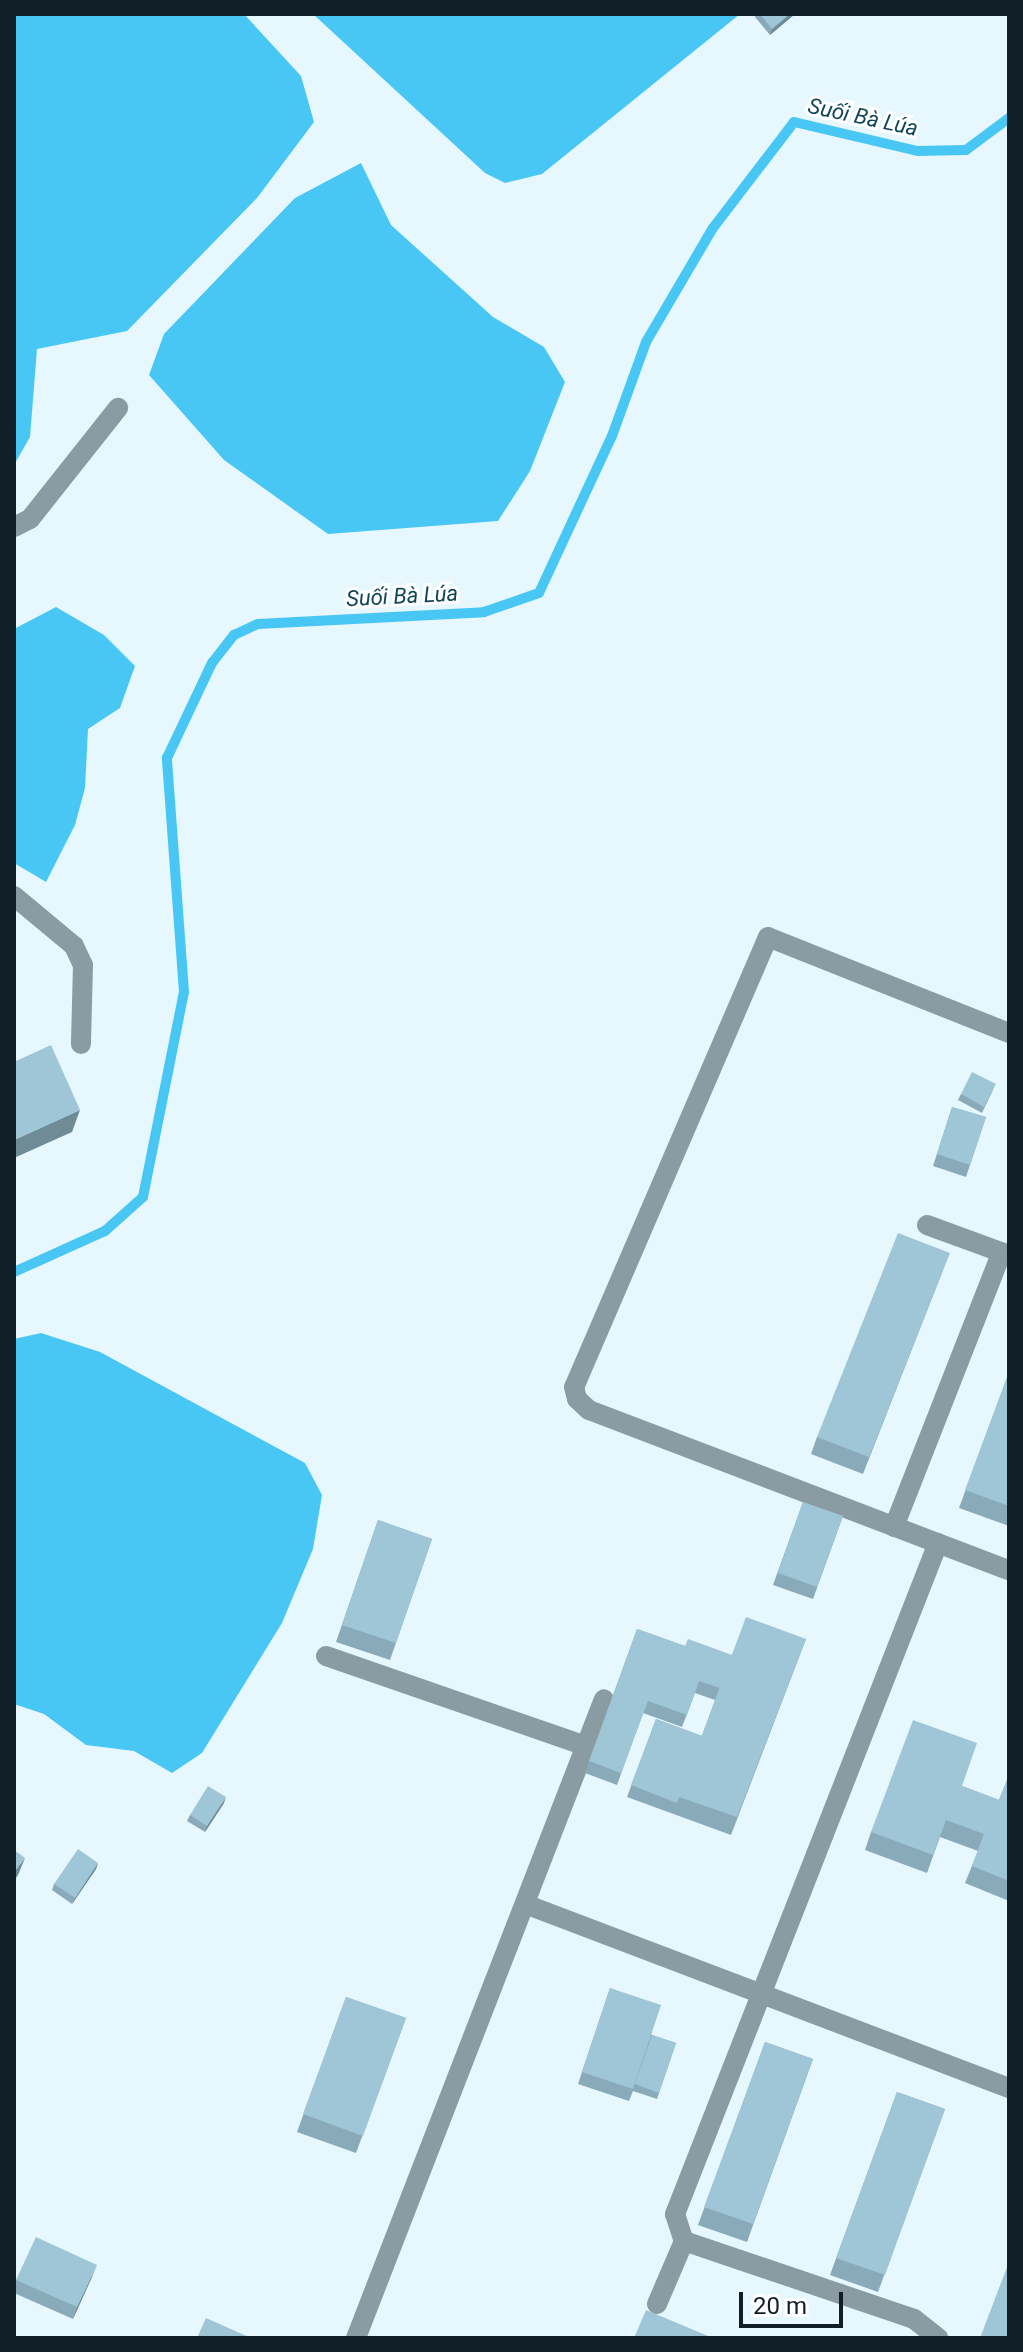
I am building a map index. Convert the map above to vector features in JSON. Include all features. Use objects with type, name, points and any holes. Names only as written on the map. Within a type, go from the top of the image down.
[{"type":"street","points":[[14,527],[30,519],[118,408]]},
{"type":"street","points":[[14,896],[74,946],[83,965],[81,1044]]},
{"type":"street","points":[[1009,1033],[768,937],[574,1387],[577,1399],[589,1410],[1009,1570]]},
{"type":"street","points":[[894,1527],[1006,1253],[927,1225]]},
{"type":"street","points":[[657,2304],[684,2241],[675,2214],[938,1543]]},
{"type":"street","points":[[326,1656],[586,1746]]},
{"type":"street","points":[[356,2338],[604,1699]]},
{"type":"street","points":[[525,1904],[1009,2088]]},
{"type":"street","points":[[684,2241],[914,2319],[938,2338]]},
{"type":"water","points":[[14,14],[244,14],[301,76],[314,122],[257,198],[127,331],[37,349],[30,437],[14,465]]},
{"type":"water","points":[[313,14],[740,14],[542,174],[505,183],[485,173]]},
{"type":"water","points":[[361,163],[391,225],[493,317],[544,347],[565,382],[530,471],[498,521],[328,534],[224,460],[149,375],[164,334],[295,198]]},
{"type":"water","points":[[56,607],[104,635],[135,666],[120,708],[88,729],[85,788],[75,825],[46,882],[14,863],[14,629]]},
{"type":"water","points":[[41,1333],[100,1352],[305,1463],[322,1495],[313,1549],[282,1623],[202,1753],[172,1773],[134,1751],[86,1745],[44,1714],[14,1704],[14,1339]]},
{"type":"building","points":[[760,14],[790,14],[772,29]]},
{"type":"building","points":[[51,1045],[80,1110],[14,1140],[14,1062]]},
{"type":"building","points":[[972,1072],[996,1084],[984,1107],[961,1094]]},
{"type":"building","points":[[952,1107],[986,1117],[970,1165],[937,1154]]},
{"type":"building","points":[[898,1233],[950,1253],[869,1457],[817,1437]]},
{"type":"building","points":[[1009,1372],[1009,1506],[965,1490]]},
{"type":"building","points":[[803,1502],[843,1516],[817,1587],[778,1573]]},
{"type":"building","points":[[378,1520],[432,1539],[396,1643],[342,1625]]},
{"type":"building","points":[[746,1617],[806,1639],[737,1817],[679,1797]]},
{"type":"building","points":[[637,1629],[685,1646],[688,1639],[732,1655],[720,1688],[699,1681],[687,1715],[648,1701],[621,1773],[589,1761]]},
{"type":"building","points":[[656,1719],[702,1736],[677,1803],[631,1785]]},
{"type":"building","points":[[913,1720],[977,1743],[962,1786],[999,1800],[1009,1775],[1009,1881],[972,1866],[984,1834],[946,1820],[933,1855],[871,1832]]},
{"type":"building","points":[[208,1786],[226,1797],[207,1826],[190,1815]]},
{"type":"building","points":[[78,1849],[98,1863],[75,1898],[54,1884]]},
{"type":"building","points":[[14,1850],[25,1858],[14,1872]]},
{"type":"building","points":[[610,1988],[661,2005],[633,2089],[582,2072]]},
{"type":"building","points":[[346,1997],[406,2018],[363,2136],[303,2114]]},
{"type":"building","points":[[652,2035],[676,2043],[659,2093],[635,2084]]},
{"type":"building","points":[[765,2042],[813,2059],[753,2224],[704,2207]]},
{"type":"building","points":[[897,2092],[945,2109],[885,2275],[836,2258]]},
{"type":"building","points":[[36,2237],[97,2265],[77,2307],[16,2280]]},
{"type":"building","points":[[1009,2262],[1009,2338],[980,2338]]},
{"type":"building","points":[[646,2310],[713,2338],[634,2338]]},
{"type":"building","points":[[206,2318],[251,2338],[197,2338]]},
{"type":"waterway","name":"Suối Bà Lúa","points":[[14,1272],[105,1231],[143,1197],[184,992],[167,758],[212,663],[234,635],[258,624],[484,612],[539,593],[612,436],[646,342],[713,228],[794,122],[918,151],[966,150],[1009,118]]}]
